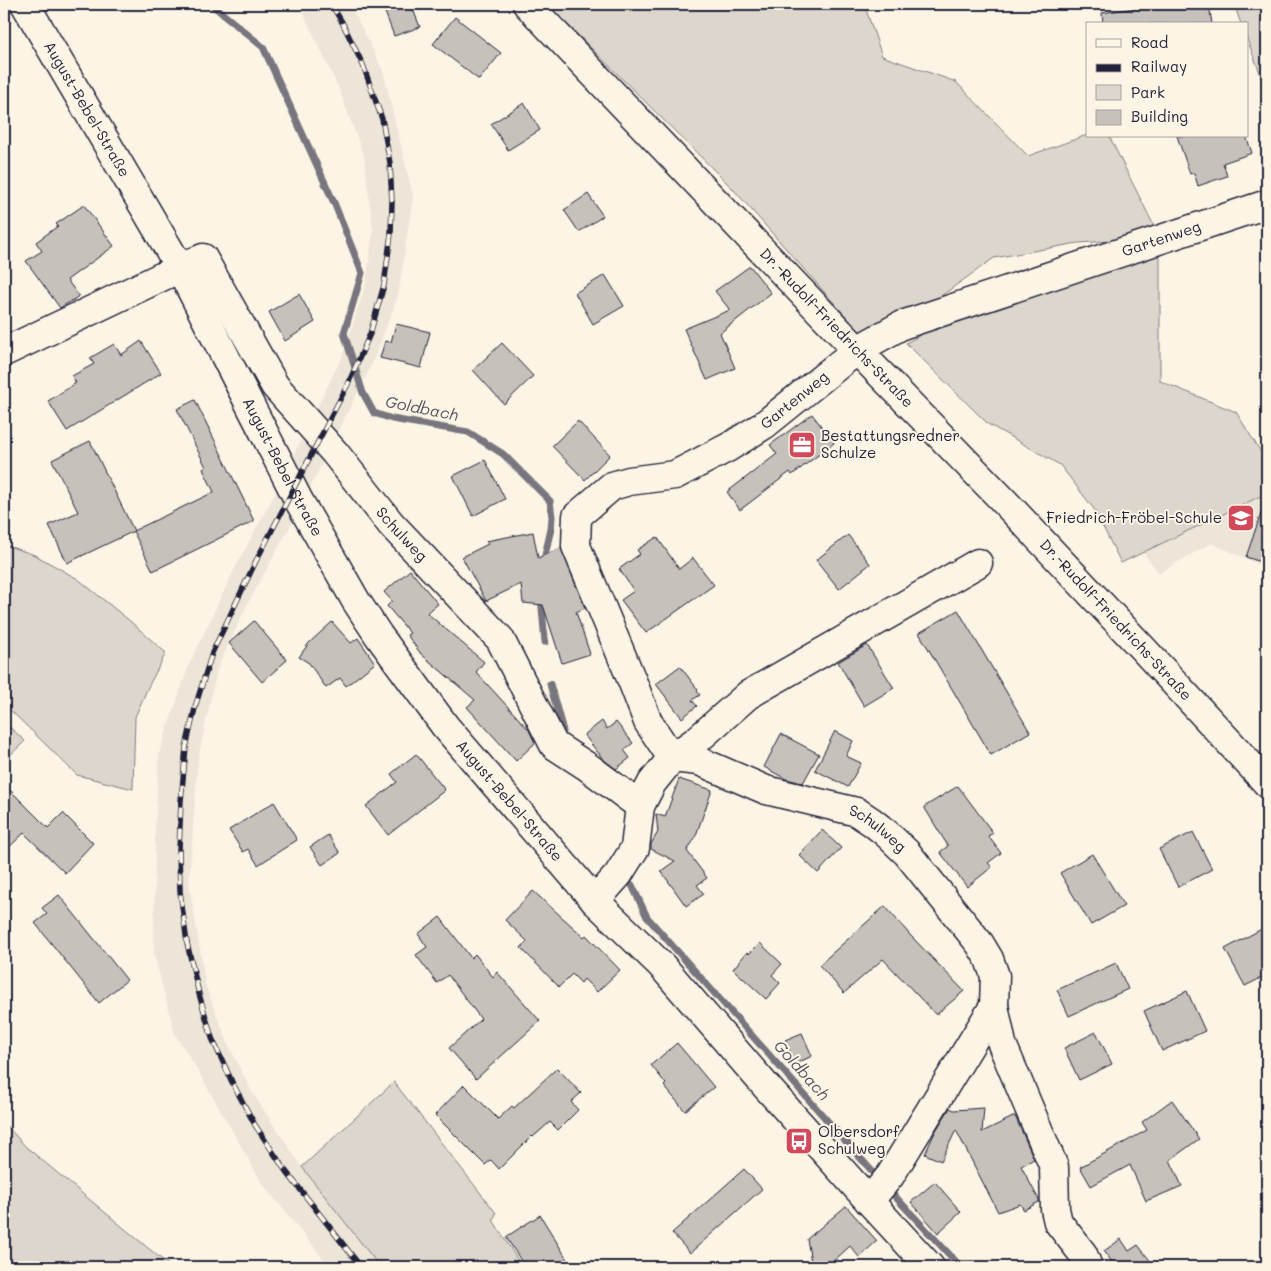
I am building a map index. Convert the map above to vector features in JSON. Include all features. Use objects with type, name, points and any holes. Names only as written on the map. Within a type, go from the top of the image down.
[{"type":"street","name":"August-Bebel-Straße","points":[[25,4],[180,268],[300,501],[356,601],[379,636],[445,726],[595,901],[662,966],[770,1091],[930,1267]]},
{"type":"street","name":"Dr.-Rudolf-Friedrichs-Straße","points":[[526,4],[1002,499],[1267,783]]},
{"type":"street","name":"Gartenweg","points":[[672,758],[648,722],[576,546],[577,516],[612,486],[629,481],[675,475],[729,447],[764,425],[857,350],[902,325],[1267,204]]},
{"type":"street","name":"Schulweg","points":[[180,268],[203,258],[275,386],[336,453],[391,524],[500,639],[554,744],[640,806]]},
{"type":"street","points":[[4,352],[180,268]]},
{"type":"street","points":[[595,901],[618,875],[635,848],[640,806],[652,783],[672,758],[696,741],[748,695],[978,563]]},
{"type":"street","name":"Schulweg","points":[[672,758],[699,761],[766,790],[857,812],[886,833],[907,853],[980,944],[990,960],[995,976],[994,1006],[1002,1044],[1054,1167],[1055,1209],[1058,1222],[1082,1254],[1088,1267]]},
{"type":"street","name":"Schulweg","points":[[869,1202],[890,1176],[994,1006]]},
{"type":"shaded area","points":[[299,4],[349,4],[383,71],[413,196],[398,296],[372,364],[294,519],[247,605],[217,669],[198,759],[189,883],[206,987],[228,1044],[251,1091],[302,1167],[380,1267],[330,1267],[262,1183],[175,1034],[154,954],[155,831],[159,754],[188,667],[239,560],[278,489],[343,355],[366,284],[373,230],[364,156],[339,89]]},
{"type":"shaded area","name":"Friedrich-Fröbel-Schule","points":[[1267,493],[1267,570],[1211,543],[1159,573],[1143,552]]},
{"type":"green space","points":[[547,4],[864,4],[882,56],[956,82],[1028,156],[1086,135],[1086,138],[1110,138],[1160,238],[1078,243],[994,258],[902,324],[865,338],[733,189]]},
{"type":"green space","points":[[1234,4],[1267,4],[1267,91],[1248,42],[1248,22],[1240,22]]},
{"type":"green space","points":[[1160,251],[1160,381],[1236,412],[1267,462],[1267,493],[1121,563],[1094,509],[1060,465],[988,424],[906,343],[933,328]]},
{"type":"green space","points":[[8,546],[35,555],[78,579],[166,653],[135,717],[133,789],[77,775],[4,704],[4,548]]},
{"type":"green space","points":[[4,722],[25,741],[4,761]]},
{"type":"green space","points":[[394,1082],[496,1213],[493,1220],[522,1267],[380,1267],[302,1167]]},
{"type":"green space","points":[[4,1123],[26,1147],[171,1267],[4,1267]]},
{"type":"building","points":[[382,4],[411,4],[420,27],[394,36]]},
{"type":"building","points":[[1159,4],[1209,4],[1212,22],[1103,22],[1102,13]]},
{"type":"building","points":[[455,17],[501,53],[479,80],[433,44]]},
{"type":"building","points":[[524,103],[540,130],[508,150],[491,124]]},
{"type":"building","points":[[1178,138],[1247,138],[1252,153],[1223,163],[1227,176],[1198,186],[1194,173],[1190,174]]},
{"type":"building","points":[[588,194],[603,216],[579,232],[564,210]]},
{"type":"building","points":[[84,205],[114,246],[67,280],[79,296],[60,308],[26,261],[42,251],[36,242],[58,226],[56,224]]},
{"type":"building","points":[[750,266],[771,293],[720,333],[735,368],[707,380],[684,329],[730,310],[715,291]]},
{"type":"building","points":[[605,275],[624,306],[593,324],[575,293]]},
{"type":"building","points":[[299,294],[315,322],[285,341],[269,312]]},
{"type":"building","points":[[396,324],[430,332],[421,368],[380,358],[385,341],[391,342]]},
{"type":"building","points":[[141,341],[161,373],[67,431],[48,401],[76,383],[72,376],[94,364],[90,358],[114,344],[121,355]]},
{"type":"building","points":[[502,343],[533,376],[504,404],[473,370]]},
{"type":"building","points":[[195,400],[254,521],[153,571],[133,531],[214,492],[203,469],[206,467],[177,409]]},
{"type":"building","points":[[812,414],[834,443],[792,475],[790,472],[740,510],[727,492],[777,454],[770,445]]},
{"type":"building","points":[[578,421],[610,455],[585,480],[552,446]]},
{"type":"building","points":[[90,441],[134,531],[67,563],[49,525],[78,512],[52,460]]},
{"type":"building","points":[[485,460],[505,499],[473,516],[453,476]]},
{"type":"building","points":[[1264,505],[1267,506],[1267,564],[1246,557]]},
{"type":"building","points":[[533,532],[538,558],[561,548],[585,608],[576,612],[590,654],[562,663],[543,605],[523,603],[521,584],[486,601],[462,557],[488,544],[486,541]]},
{"type":"building","points":[[848,535],[870,564],[839,589],[816,560]]},
{"type":"building","points":[[657,537],[679,569],[693,558],[714,585],[646,633],[621,600],[634,591],[619,569],[640,554],[637,550]]},
{"type":"building","points":[[410,570],[438,604],[427,613],[484,662],[476,672],[529,730],[535,743],[516,761],[467,707],[475,700],[421,654],[407,635],[410,633],[387,606],[392,601],[384,592]]},
{"type":"building","points":[[958,610],[1030,732],[991,755],[919,633]]},
{"type":"building","points":[[254,621],[287,660],[262,682],[229,643]]},
{"type":"building","points":[[332,622],[351,643],[358,638],[375,663],[346,686],[340,678],[326,688],[309,663],[299,657],[309,643]]},
{"type":"building","points":[[867,645],[894,688],[864,706],[838,662]]},
{"type":"building","points":[[680,666],[700,695],[692,700],[697,706],[682,718],[656,684]]},
{"type":"building","points":[[602,721],[607,729],[616,722],[633,743],[624,750],[630,758],[616,769],[604,760],[584,735]]},
{"type":"building","points":[[835,731],[853,741],[846,756],[861,763],[848,787],[815,770]]},
{"type":"building","points":[[781,734],[819,754],[803,783],[786,779],[764,767]]},
{"type":"building","points":[[416,754],[445,790],[388,835],[366,806],[397,782],[391,774]]},
{"type":"building","points":[[679,779],[712,790],[695,838],[687,851],[707,878],[697,885],[704,894],[686,906],[661,871],[675,861],[651,849],[651,844],[658,832],[656,814],[665,817]]},
{"type":"building","points":[[4,784],[48,828],[63,813],[93,843],[65,873],[24,833],[4,852]]},
{"type":"building","points":[[958,786],[993,833],[988,836],[1001,853],[988,863],[992,867],[967,887],[940,852],[948,846],[924,807]]},
{"type":"building","points":[[274,802],[297,840],[258,865],[248,849],[243,852],[229,830]]},
{"type":"building","points":[[822,830],[841,848],[818,873],[799,855]]},
{"type":"building","points":[[1193,832],[1212,869],[1178,887],[1159,849]]},
{"type":"building","points":[[328,835],[340,853],[322,865],[310,847]]},
{"type":"building","points":[[1092,854],[1124,906],[1091,925],[1060,873]]},
{"type":"building","points":[[533,891],[584,937],[586,935],[620,970],[597,992],[584,979],[581,983],[572,974],[559,987],[521,948],[527,941],[505,920]]},
{"type":"building","points":[[59,895],[127,980],[99,1003],[35,923],[47,914],[42,908]]},
{"type":"building","points":[[885,906],[964,991],[936,1015],[883,959],[844,993],[819,965]]},
{"type":"building","points":[[440,917],[471,958],[475,954],[493,977],[497,972],[540,1021],[476,1079],[449,1048],[481,1019],[448,975],[437,983],[416,955],[427,947],[418,934]]},
{"type":"building","points":[[1267,926],[1267,975],[1245,986],[1225,949]]},
{"type":"building","points":[[760,943],[782,964],[772,975],[780,983],[766,999],[733,969],[747,952],[749,954]]},
{"type":"building","points":[[1116,963],[1128,989],[1069,1016],[1057,990]]},
{"type":"building","points":[[1187,991],[1205,1031],[1162,1051],[1144,1011]]},
{"type":"building","points":[[1096,1032],[1112,1064],[1079,1080],[1064,1048]]},
{"type":"building","points":[[802,1033],[812,1056],[795,1064],[785,1040]]},
{"type":"building","points":[[677,1043],[714,1087],[685,1111],[664,1086],[666,1084],[651,1065]]},
{"type":"building","points":[[557,1068],[581,1093],[571,1102],[578,1110],[558,1130],[550,1122],[532,1136],[499,1169],[491,1160],[485,1165],[435,1115],[464,1085],[498,1119],[512,1106],[514,1108]]},
{"type":"building","points":[[1172,1100],[1199,1139],[1170,1160],[1182,1186],[1146,1201],[1130,1165],[1091,1186],[1080,1167],[1147,1130],[1142,1122]]},
{"type":"building","points":[[950,1108],[954,1110],[984,1108],[982,1132],[1015,1116],[1034,1159],[1021,1166],[1039,1202],[1024,1210],[1020,1204],[998,1212],[956,1130],[941,1161],[925,1154],[935,1132]]},
{"type":"building","points":[[744,1169],[762,1189],[690,1253],[672,1233]]},
{"type":"building","points":[[935,1182],[961,1212],[938,1233],[911,1202]]},
{"type":"building","points":[[846,1206],[877,1241],[859,1257],[850,1246],[827,1267],[812,1267],[807,1239]]},
{"type":"building","points":[[540,1215],[572,1267],[525,1267],[506,1237]]},
{"type":"building","points":[[1121,1239],[1129,1251],[1138,1245],[1155,1267],[1105,1267],[1112,1262],[1104,1251]]},
{"type":"waterway","name":"Goldbach","points":[[211,4],[263,47],[335,205],[362,273],[344,333],[363,393],[374,413],[392,419],[468,432],[503,454],[550,501],[551,529],[543,564]]},
{"type":"waterway","name":"Goldbach","points":[[541,597],[545,642]]},
{"type":"waterway","name":"Goldbach","points":[[550,684],[563,731]]},
{"type":"waterway","name":"Goldbach","points":[[632,885],[647,917],[879,1179]]},
{"type":"waterway","name":"Goldbach","points":[[888,1189],[961,1267]]},
{"type":"railway","points":[[331,4],[363,65],[382,119],[390,163],[392,202],[391,234],[384,285],[370,334],[348,384],[256,561],[212,653],[196,704],[186,747],[179,850],[180,891],[187,943],[212,1038],[232,1082],[255,1125],[285,1170],[361,1267]]},
{"type":"place","name":"Bestattungsredner Schulze","points":[[802,445]]},
{"type":"place","name":"Friedrich-Fröbel-Schule","points":[[1241,518]]},
{"type":"place","name":"Olbersdorf Schulweg","points":[[799,1141]]}]
